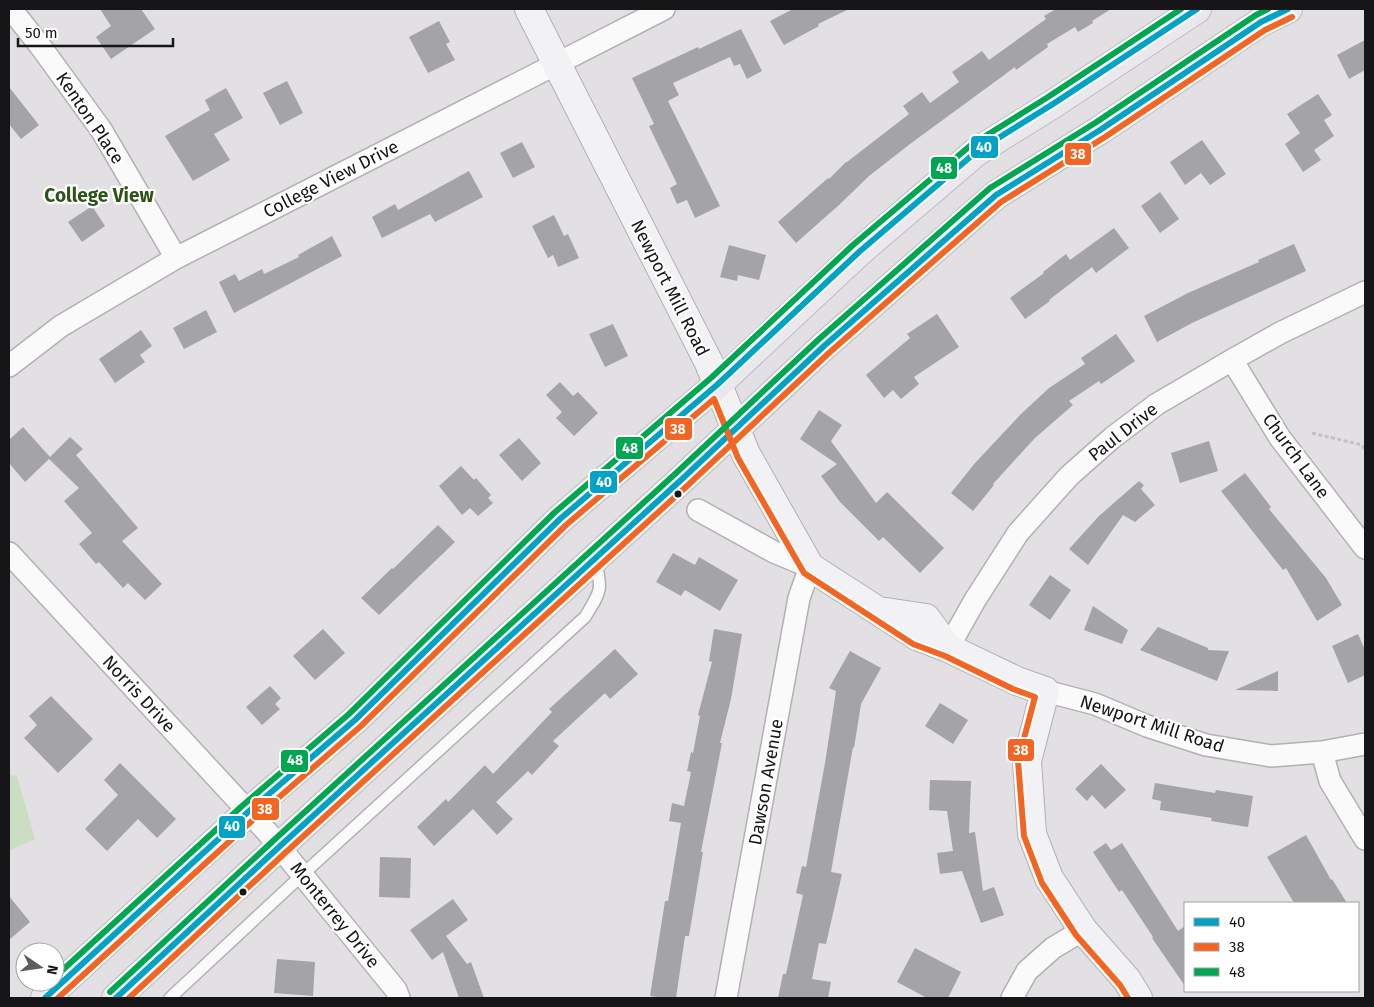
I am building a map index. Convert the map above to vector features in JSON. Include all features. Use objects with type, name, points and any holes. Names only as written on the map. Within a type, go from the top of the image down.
[{"type":"main road","points":[[45,998],[248,812],[355,720],[560,519],[718,384],[850,260],[976,152],[1197,9]]},
{"type":"main road","points":[[116,998],[274,840],[595,558],[824,346],[996,194],[1100,130],[1261,22],[1288,9]]},
{"type":"street","name":"Kenton Place","points":[[11,9],[102,131],[176,258]]},
{"type":"street","name":"Newport Mill Road","points":[[529,9],[704,354],[746,454],[810,567]]},
{"type":"street","name":"College View Drive","points":[[9,366],[61,326],[176,258],[664,9]]},
{"type":"street","name":"Paul Drive","points":[[948,648],[975,600],[1018,533],[1069,476],[1112,438],[1157,404],[1232,360],[1280,333],[1365,292]]},
{"type":"street","name":"Church Lane","points":[[1232,360],[1280,438],[1365,548]]},
{"type":"street","name":"Newport Mill Road","points":[[698,510],[774,552],[810,567],[916,636],[948,648],[1017,681],[1096,704],[1147,726],[1206,745],[1271,756],[1322,752],[1365,744]]},
{"type":"street","name":"Norris Drive","points":[[9,553],[274,840]]},
{"type":"street","name":"Dawson Avenue","points":[[726,998],[800,598],[810,567]]},
{"type":"street","points":[[1045,690],[1028,761],[1032,834],[1049,878],[1083,930],[1127,980],[1138,998]]},
{"type":"street","points":[[1322,752],[1330,781],[1365,839]]},
{"type":"street","name":"Monterrey Drive","points":[[274,840],[396,990],[399,998]]},
{"type":"street","points":[[1012,998],[1027,971],[1053,948],[1083,930]]},
{"type":"lane","points":[[170,998],[585,617],[598,595],[600,581],[595,558]]},
{"type":"path","points":[[1312,434],[1362,446],[1365,450]]},
{"type":"green space","points":[[9,775],[17,776],[35,839],[9,851]]},
{"type":"building","points":[[100,9],[141,9],[155,29],[111,59],[96,37],[111,26]]},
{"type":"building","points":[[793,9],[849,9],[818,24],[819,26],[784,45],[770,21]]},
{"type":"building","points":[[1056,9],[1111,9],[1078,32],[1075,27],[1047,44],[1048,47],[1016,70],[1015,67],[910,144],[869,176],[796,243],[778,222],[846,162],[909,114],[903,106],[922,92],[930,103],[959,82],[952,72],[982,51],[989,60],[1046,19],[1044,16]]},
{"type":"building","points":[[439,21],[450,42],[446,44],[455,60],[428,73],[409,37]]},
{"type":"building","points":[[741,29],[762,71],[747,79],[740,64],[734,66],[730,57],[673,83],[679,95],[668,101],[720,206],[695,218],[687,200],[677,204],[670,188],[677,184],[649,126],[654,124],[632,78]]},
{"type":"building","points":[[1365,40],[1365,70],[1349,79],[1337,55]]},
{"type":"building","points":[[287,81],[303,113],[280,125],[263,93]]},
{"type":"building","points":[[9,87],[39,125],[21,139],[9,124]]},
{"type":"building","points":[[226,88],[243,118],[214,134],[230,160],[193,181],[165,136],[210,110],[205,100]]},
{"type":"building","points":[[1318,94],[1332,115],[1324,120],[1334,136],[1314,150],[1321,160],[1303,172],[1285,144],[1300,133],[1287,114]]},
{"type":"building","points":[[1202,140],[1226,174],[1210,185],[1201,173],[1185,185],[1170,162]]},
{"type":"building","points":[[522,142],[535,167],[513,178],[500,153]]},
{"type":"building","points":[[469,171],[483,197],[435,222],[430,214],[382,238],[372,217],[395,204],[398,210]]},
{"type":"building","points":[[1160,192],[1179,219],[1160,233],[1141,206]]},
{"type":"building","points":[[92,206],[105,226],[82,242],[68,222]]},
{"type":"building","points":[[554,215],[564,236],[568,234],[579,258],[558,267],[553,255],[548,258],[532,226]]},
{"type":"building","points":[[1114,228],[1129,248],[1096,273],[1092,267],[1025,319],[1010,298],[1066,254],[1070,260]]},
{"type":"building","points":[[332,236],[342,256],[234,313],[219,282],[235,274],[239,281],[262,269],[264,274],[299,257],[298,255]]},
{"type":"building","points":[[1294,244],[1306,271],[1192,323],[1157,342],[1144,316],[1188,293],[1259,262],[1258,260]]},
{"type":"building","points":[[729,245],[766,255],[759,280],[738,275],[737,281],[720,277]]},
{"type":"building","points":[[206,310],[217,332],[184,349],[173,328]]},
{"type":"building","points":[[937,314],[959,347],[914,377],[919,384],[901,399],[893,390],[884,398],[866,375],[910,338],[907,334]]},
{"type":"building","points":[[613,324],[628,356],[605,367],[589,334]]},
{"type":"building","points":[[141,330],[152,346],[140,355],[145,362],[115,383],[99,359]]},
{"type":"building","points":[[1116,334],[1135,361],[1101,384],[1099,381],[1069,401],[1073,405],[1035,438],[993,484],[973,511],[951,493],[975,463],[1020,415],[1049,388],[1085,364],[1081,358]]},
{"type":"building","points":[[560,382],[573,396],[578,392],[598,413],[574,436],[556,418],[562,412],[546,395]]},
{"type":"building","points":[[819,410],[842,425],[831,441],[876,503],[887,492],[944,548],[920,573],[883,537],[879,541],[840,502],[821,476],[837,464],[800,439]]},
{"type":"building","points":[[23,427],[50,457],[70,437],[83,449],[76,455],[138,528],[122,541],[162,584],[145,600],[128,583],[123,588],[99,562],[96,564],[79,544],[92,533],[64,501],[79,488],[49,459],[25,482],[9,463],[9,440]]},
{"type":"building","points":[[519,438],[541,463],[522,481],[499,455]]},
{"type":"building","points":[[1209,441],[1218,471],[1180,483],[1171,453]]},
{"type":"building","points":[[461,466],[474,480],[476,478],[491,495],[488,498],[493,503],[478,516],[470,508],[462,515],[439,486]]},
{"type":"building","points":[[1245,473],[1271,507],[1269,509],[1326,578],[1342,605],[1317,621],[1286,568],[1283,570],[1221,491]]},
{"type":"building","points":[[1139,481],[1144,485],[1141,489],[1155,505],[1135,522],[1123,515],[1088,565],[1069,549],[1099,516]]},
{"type":"building","points":[[438,525],[455,542],[379,615],[361,598]]},
{"type":"building","points":[[673,553],[695,565],[699,557],[738,580],[720,611],[685,590],[681,596],[656,582]]},
{"type":"building","points":[[1050,575],[1071,590],[1050,620],[1029,605]]},
{"type":"building","points":[[1093,606],[1128,630],[1122,644],[1084,630]]},
{"type":"building","points":[[1158,627],[1208,648],[1208,650],[1229,651],[1217,681],[1140,650]]},
{"type":"building","points":[[323,629],[345,653],[315,680],[293,656]]},
{"type":"building","points":[[714,629],[742,634],[731,699],[720,743],[722,743],[701,852],[703,852],[689,936],[685,936],[676,998],[650,996],[665,901],[668,901],[681,823],[669,821],[672,803],[684,806],[691,772],[687,771],[691,752],[693,753],[700,716],[698,715],[712,662],[709,661]]},
{"type":"building","points":[[1358,634],[1365,650],[1365,675],[1348,683],[1332,646]]},
{"type":"building","points":[[615,649],[638,674],[610,699],[605,693],[553,741],[559,746],[532,775],[528,771],[496,802],[513,819],[497,835],[473,809],[434,846],[417,827],[446,799],[448,802],[485,765],[493,774],[552,712],[549,709]]},
{"type":"building","points":[[850,651],[881,668],[861,704],[831,872],[842,874],[826,944],[819,943],[812,979],[831,982],[828,998],[778,998],[783,974],[786,974],[803,895],[796,893],[802,866],[806,867],[825,763],[836,691],[829,688]]},
{"type":"building","points":[[1278,671],[1278,691],[1235,690]]},
{"type":"building","points":[[270,686],[281,698],[275,704],[280,709],[262,725],[246,707]]},
{"type":"building","points":[[51,696],[93,739],[58,773],[24,738],[37,725],[29,716]]},
{"type":"building","points":[[940,703],[968,720],[953,744],[925,726]]},
{"type":"building","points":[[120,763],[176,819],[157,838],[138,819],[107,851],[85,829],[118,795],[104,780]]},
{"type":"building","points":[[1101,764],[1126,790],[1105,809],[1092,795],[1087,801],[1075,789]]},
{"type":"building","points":[[930,780],[971,781],[969,833],[975,832],[983,891],[994,887],[1004,915],[981,923],[962,871],[940,874],[937,853],[953,851],[947,811],[929,810]]},
{"type":"building","points":[[1155,783],[1215,793],[1216,790],[1253,796],[1248,827],[1211,821],[1212,818],[1160,810],[1161,801],[1152,799]]},
{"type":"building","points":[[1306,835],[1331,880],[1346,902],[1293,902],[1267,857]]},
{"type":"building","points":[[1106,843],[1111,850],[1122,843],[1178,931],[1184,927],[1184,985],[1122,890],[1119,892],[1093,852]]},
{"type":"building","points":[[380,857],[411,858],[410,898],[379,897]]},
{"type":"building","points":[[9,896],[30,922],[9,940]]},
{"type":"building","points":[[453,899],[468,920],[446,936],[467,964],[471,962],[484,998],[459,998],[443,952],[432,960],[410,930]]},
{"type":"building","points":[[915,948],[961,972],[948,998],[927,998],[897,982]]},
{"type":"building","points":[[277,959],[315,962],[313,996],[274,993]]},
{"type":"transit line","name":"48","points":[[65,968],[242,806],[349,714],[554,513],[712,377],[853,245],[971,145],[1048,97],[1181,9]]},
{"type":"transit line","name":"40","points":[[45,998],[248,812],[355,720],[560,519],[718,384],[859,252],[976,152],[1053,104],[1197,9]]},
{"type":"transit line","name":"48","points":[[110,992],[675,474],[818,340],[990,188],[1095,123],[1256,15],[1268,9]]},
{"type":"transit line","name":"40","points":[[116,998],[681,480],[824,346],[996,195],[1100,130],[1261,22],[1288,9]]},
{"type":"transit line","name":"38","points":[[129,998],[687,486],[830,352],[1001,202],[1105,137],[1265,30],[1292,17]]},
{"type":"transit line","name":"38","points":[[58,998],[254,819],[361,726],[566,525],[714,399],[738,458],[804,573],[913,644],[945,656],[1013,689],[1035,697],[1018,761],[1024,836],[1042,883],[1076,935],[1120,985],[1128,998]]},
{"type":"district","name":"College View","points":[[99,195]]}]
